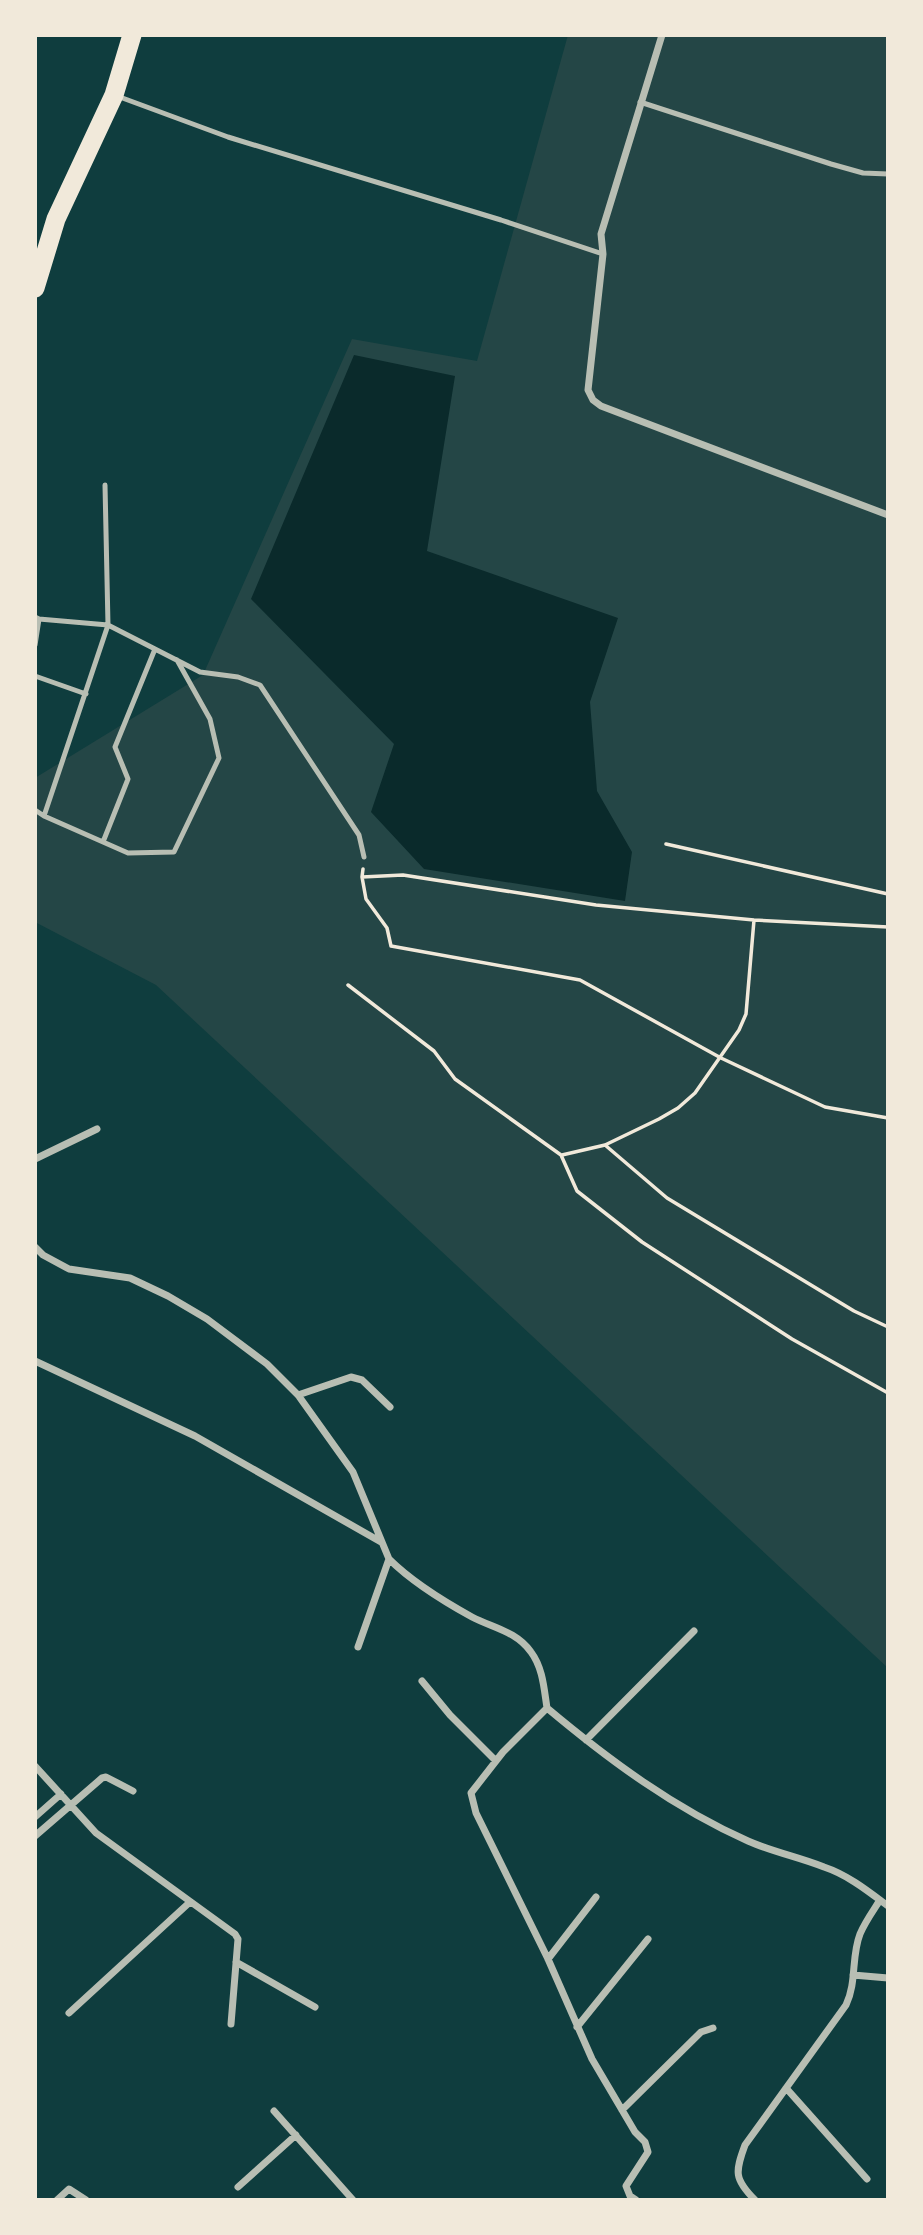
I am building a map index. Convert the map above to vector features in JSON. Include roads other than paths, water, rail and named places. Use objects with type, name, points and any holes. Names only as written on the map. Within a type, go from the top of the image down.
[{"type":"highway","points":[[35,288],[56,219],[114,95],[132,35]]},
{"type":"street","points":[[662,35],[601,234],[603,254],[589,390],[593,400],[601,406],[888,515]]},
{"type":"street","points":[[35,1159],[97,1129]]},
{"type":"street","points":[[35,1247],[43,1255],[69,1269],[131,1278],[168,1296],[207,1319],[267,1364],[298,1395],[353,1472],[388,1559],[440,1598],[474,1618],[512,1634],[531,1652],[543,1676],[547,1708],[586,1740],[669,1800],[750,1842],[827,1867],[860,1885],[888,1906]]},
{"type":"street","points":[[35,1361],[195,1436],[382,1542]]},
{"type":"street","points":[[298,1395],[351,1377],[362,1380],[390,1407]]},
{"type":"street","points":[[358,1647],[388,1559]]},
{"type":"street","points":[[586,1740],[694,1630]]},
{"type":"street","points":[[422,1681],[450,1715],[496,1761]]},
{"type":"street","points":[[547,1708],[496,1761],[471,1793],[475,1813],[548,1959],[592,2059],[635,2132],[645,2142],[648,2152],[626,2186],[630,2196],[636,2200]]},
{"type":"street","points":[[35,1766],[96,1833],[235,1934],[238,1938],[231,2024]]},
{"type":"street","points":[[35,1836],[70,1804],[106,1777],[133,1791]]},
{"type":"street","points":[[35,1817],[61,1794]]},
{"type":"street","points":[[548,1959],[596,1897]]},
{"type":"street","points":[[755,2200],[739,2182],[737,2167],[745,2145],[846,2005],[853,1991],[859,1935],[880,1900]]},
{"type":"street","points":[[69,2013],[190,1902]]},
{"type":"street","points":[[577,2027],[648,1939]]},
{"type":"street","points":[[236,1962],[315,2007]]},
{"type":"street","points":[[853,1975],[888,1978]]},
{"type":"street","points":[[622,2110],[701,2032],[713,2028]]},
{"type":"street","points":[[786,2088],[867,2179]]},
{"type":"street","points":[[274,2111],[353,2200]]},
{"type":"street","points":[[237,2187],[296,2136]]},
{"type":"street","points":[[57,2200],[69,2189],[86,2200]]},
{"type":"lane","points":[[114,95],[228,136],[603,254]]},
{"type":"lane","points":[[640,102],[831,164],[863,173],[888,174]]},
{"type":"lane","points":[[44,816],[108,625],[105,485]]},
{"type":"lane","points":[[35,645],[37,618],[108,625],[200,672],[238,677],[260,685],[359,835],[364,857]]},
{"type":"lane","points":[[103,842],[128,779],[114,747],[155,649]]},
{"type":"lane","points":[[35,810],[128,853],[174,852],[219,758],[210,719],[177,660]]},
{"type":"lane","points":[[35,676],[86,694]]}]
